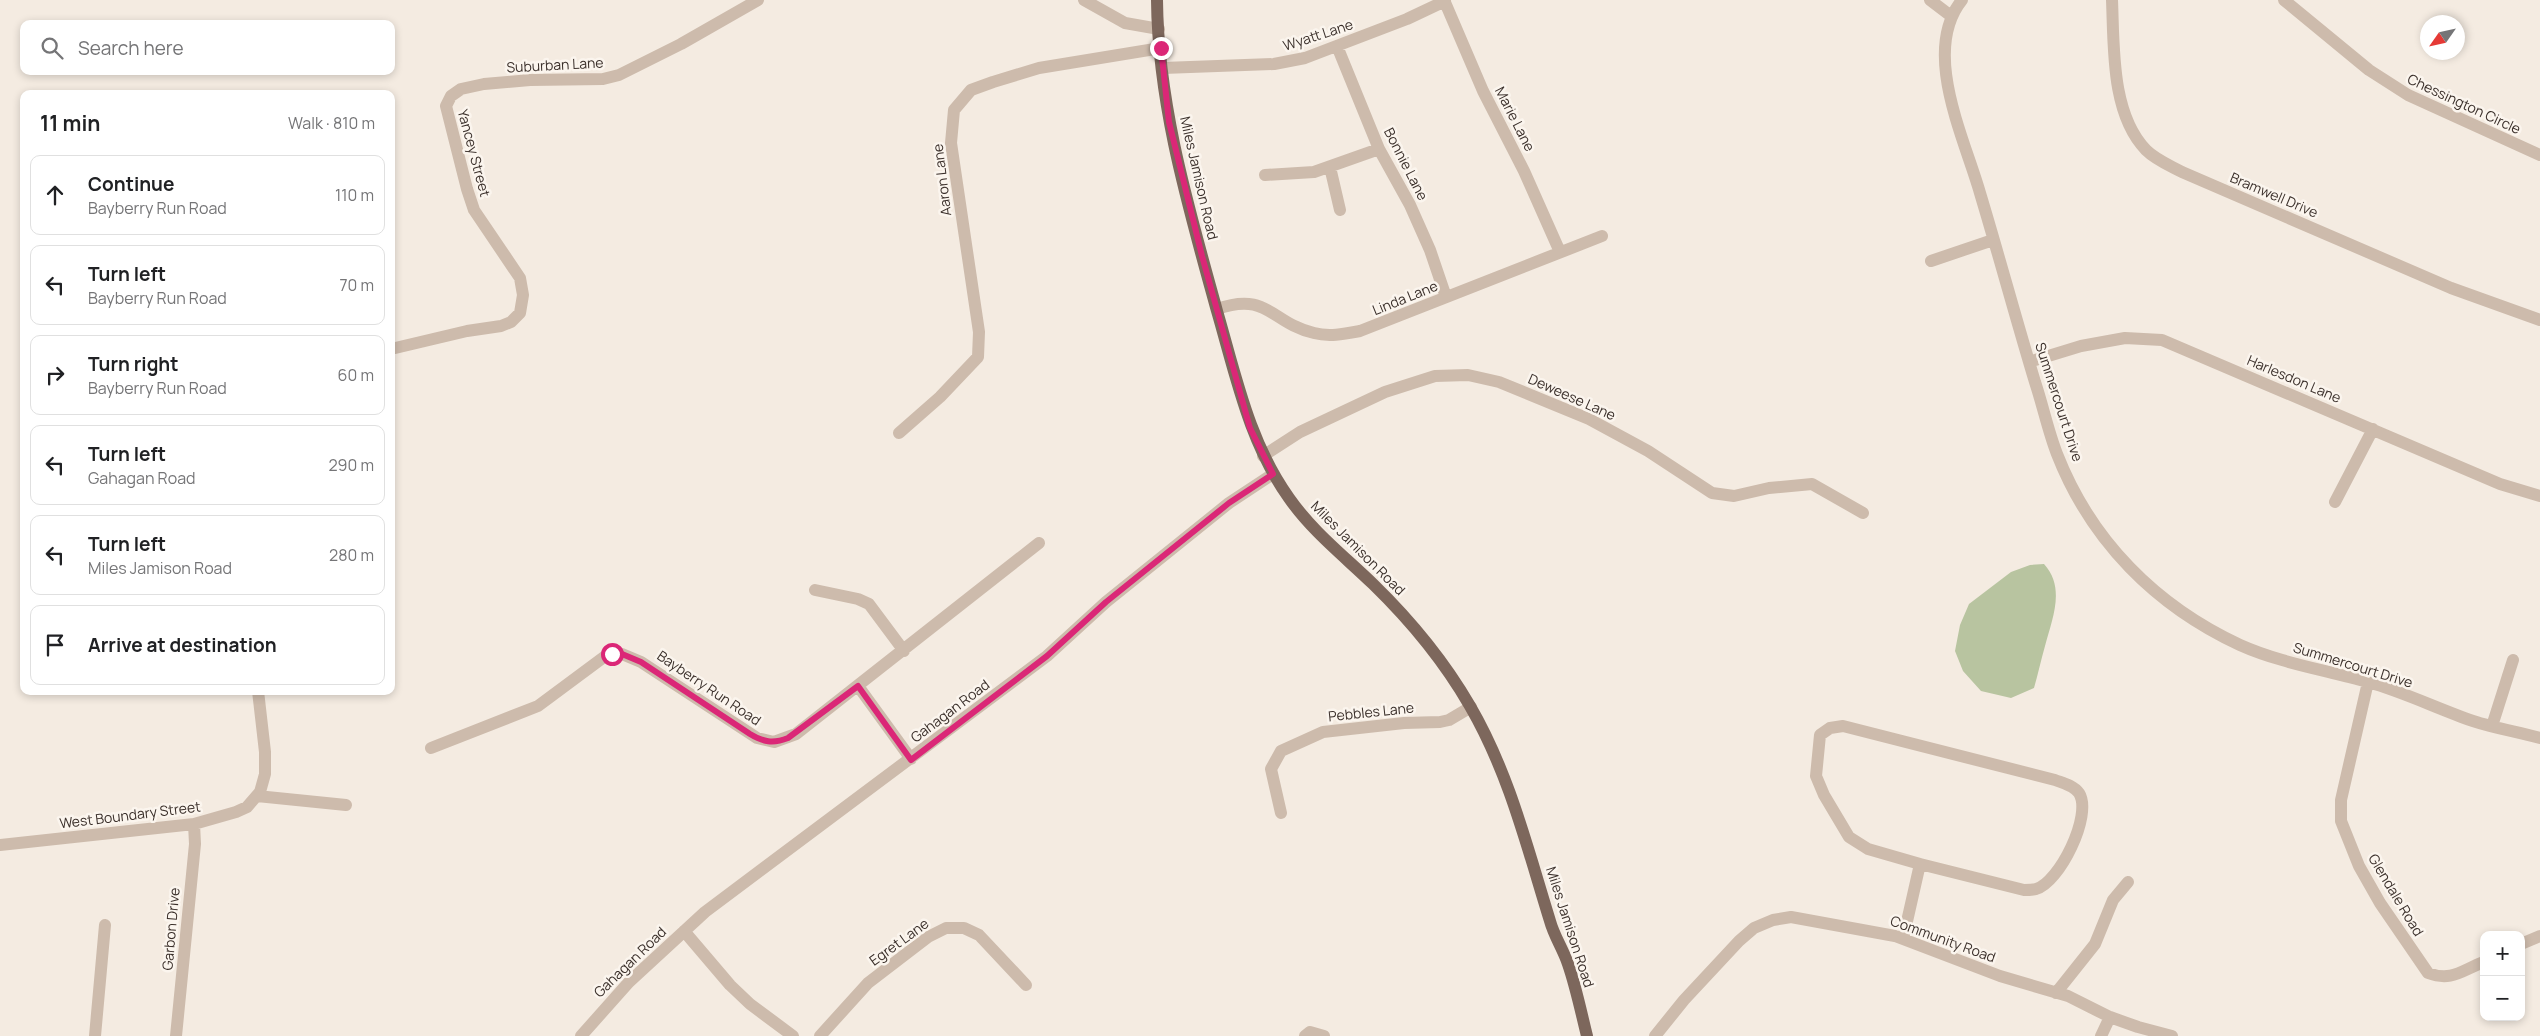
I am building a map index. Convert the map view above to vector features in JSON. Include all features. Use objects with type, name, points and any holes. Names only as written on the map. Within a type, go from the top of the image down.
[{"type":"main road","name":"Miles Jamison Road","points":[[1157,0],[1163,68],[1176,152],[1250,428],[1273,474],[1289,498],[1312,526],[1376,586],[1415,629],[1453,678],[1470,707],[1495,754],[1510,790],[1530,850],[1555,938],[1567,962],[1587,1036]]},
{"type":"street","name":"Suburban Lane","points":[[484,84],[530,80],[603,79],[619,75],[681,44],[758,0]]},
{"type":"street","points":[[1084,0],[1125,23],[1159,28]]},
{"type":"street","points":[[1930,0],[1951,16]]},
{"type":"street","name":"Summercourt Drive","points":[[1962,0],[1951,16],[1944,41],[1946,72],[1993,240],[2057,454],[2092,522],[2108,546],[2147,586],[2176,609],[2242,646],[2332,674],[2368,682],[2492,726],[2540,738]]},
{"type":"street","name":"Bramwell Drive","points":[[2112,0],[2116,71],[2124,112],[2132,130],[2152,155],[2182,172],[2191,174],[2451,288],[2540,320]]},
{"type":"street","name":"Chessington Circle","points":[[2284,0],[2369,70],[2401,91],[2435,109],[2540,155]]},
{"type":"street","name":"Wyatt Lane","points":[[1163,68],[1274,64],[1305,58],[1407,19],[1444,1]]},
{"type":"street","name":"Marie Lane","points":[[1444,1],[1483,90],[1524,171],[1560,252]]},
{"type":"street","name":"Bonnie Lane","points":[[1337,46],[1379,149],[1410,205],[1433,258],[1446,297]]},
{"type":"street","name":"Aaron Lane","points":[[899,433],[940,397],[978,357],[979,332],[951,144],[954,110],[971,90],[1039,68],[1161,48]]},
{"type":"street","name":"Yancey Street","points":[[395,348],[467,331],[501,326],[511,322],[520,313],[523,295],[520,278],[474,210],[466,189],[446,106],[451,96],[461,89],[484,84]]},
{"type":"street","points":[[1265,175],[1308,174],[1379,149]]},
{"type":"street","points":[[1330,167],[1340,210]]},
{"type":"street","name":"Linda Lane","points":[[1217,309],[1234,303],[1253,303],[1302,329],[1314,333],[1336,335],[1368,328],[1602,236]]},
{"type":"street","points":[[1931,261],[1993,240]]},
{"type":"street","name":"Harlesdon Lane","points":[[2029,362],[2081,346],[2125,338],[2162,340],[2500,484],[2540,496]]},
{"type":"street","name":"Deweese Lane","points":[[1263,456],[1300,432],[1385,392],[1436,376],[1468,375],[1499,382],[1590,419],[1648,451],[1712,493],[1734,496],[1769,488],[1812,484],[1862,513]]},
{"type":"street","points":[[2334,502],[2373,429]]},
{"type":"street","name":"Gahagan Road","points":[[581,1036],[629,982],[705,912],[911,760],[1047,656],[1106,602],[1229,503],[1273,474]]},
{"type":"street","name":"Bayberry Run Road","points":[[430,748],[538,706],[595,662],[612,654],[622,654],[641,662],[750,734],[764,741],[774,742],[788,738],[904,651],[1039,543]]},
{"type":"street","points":[[815,590],[858,598],[868,604],[904,651]]},
{"type":"street","points":[[2492,726],[2513,660]]},
{"type":"street","name":"Glendale Road","points":[[2368,682],[2341,800],[2341,821],[2344,830],[2359,866],[2380,903],[2428,973],[2445,978],[2453,977],[2480,964]]},
{"type":"street","points":[[858,686],[911,760]]},
{"type":"street","points":[[258,695],[265,774],[257,796],[346,806]]},
{"type":"street","name":"Pebbles Lane","points":[[1281,813],[1271,770],[1281,750],[1289,745],[1323,732],[1449,720],[1470,707]]},
{"type":"street","points":[[1843,726],[2055,780],[2072,786],[2079,792],[2084,805],[2076,838],[2053,876],[2036,889],[2024,890],[1920,864],[1868,849],[1849,837],[1824,795],[1816,776],[1820,734],[1830,728],[1843,726]]},
{"type":"street","name":"West Boundary Street","points":[[0,846],[194,824],[236,812],[247,807],[257,796]]},
{"type":"street","name":"Garbon Drive","points":[[176,1036],[195,844],[194,824]]},
{"type":"street","points":[[1903,939],[1920,864]]},
{"type":"street","points":[[2056,993],[2095,944],[2113,900],[2128,882]]},
{"type":"street","name":"Community Road","points":[[1655,1036],[1684,1000],[1739,941],[1754,928],[1773,920],[1800,917],[1873,930],[1903,939],[1985,970],[2079,1001],[2110,1017],[2172,1036]]},
{"type":"street","points":[[95,1036],[105,925]]},
{"type":"street","name":"Egret Lane","points":[[820,1036],[868,983],[928,937],[946,928],[964,928],[979,935],[1026,985]]},
{"type":"street","points":[[684,931],[737,992],[793,1036]]},
{"type":"street","points":[[2525,942],[2540,936]]},
{"type":"street","points":[[2100,1036],[2110,1017]]},
{"type":"street","points":[[1304,1036],[1310,1032],[1324,1036]]},
{"type":"green space","points":[[2044,564],[2051,573],[2056,593],[2054,615],[2034,688],[2011,698],[1981,691],[1963,671],[1955,651],[1960,625],[1969,604],[2011,572],[2030,565]]},
{"type":"route","points":[[612,654],[622,654],[641,662],[750,734],[764,741],[781,741],[796,734],[858,686],[911,760],[1047,656],[1106,602],[1229,503],[1273,474],[1250,428],[1202,256],[1169,122],[1161,48]]}]
